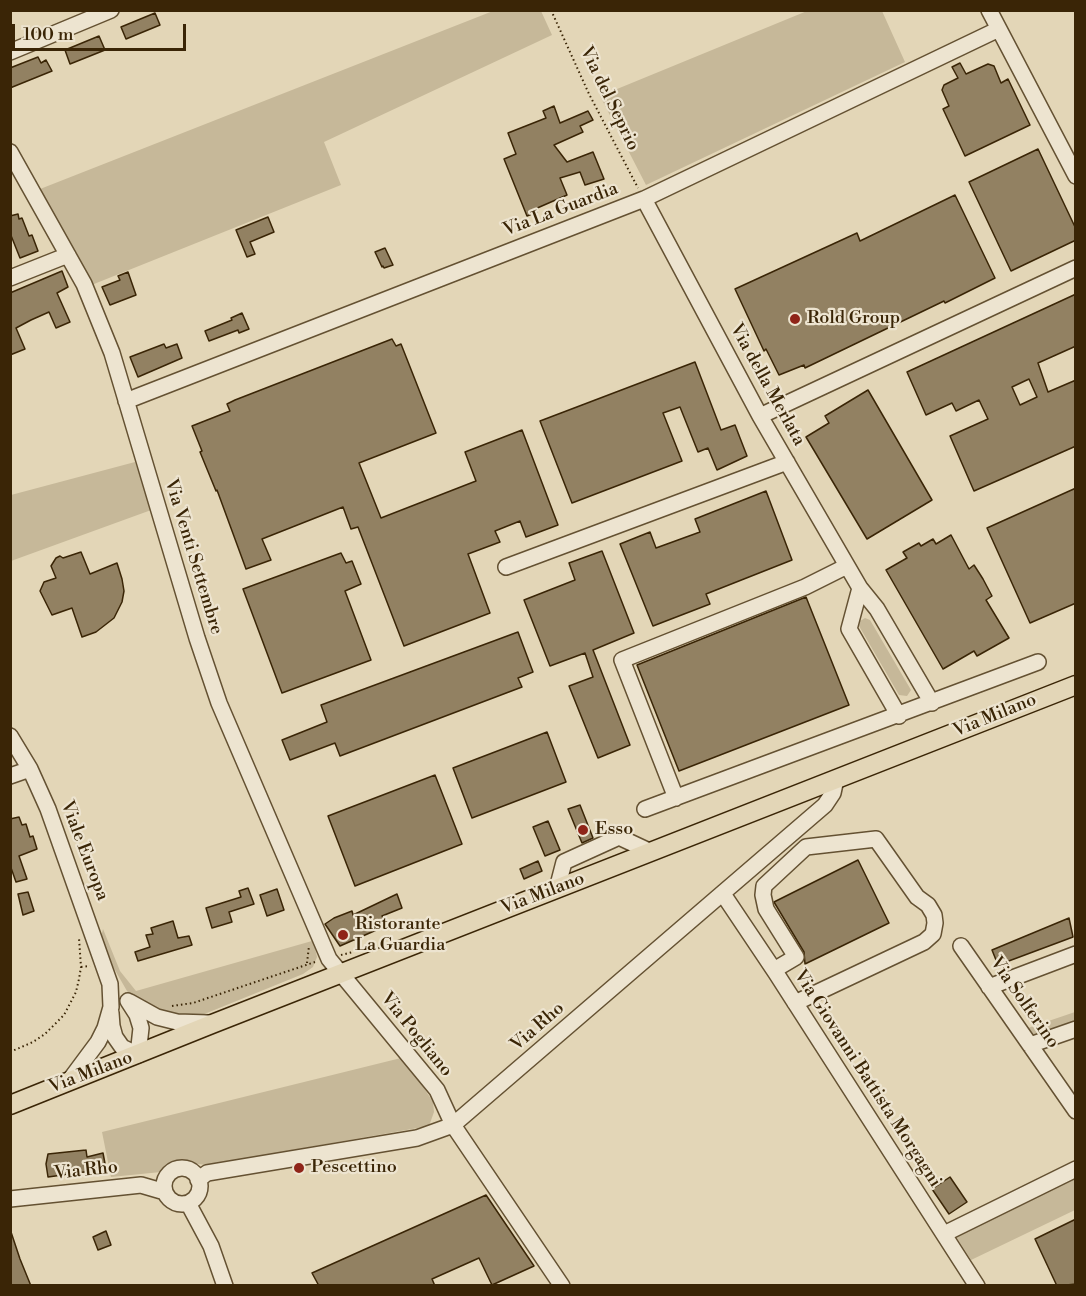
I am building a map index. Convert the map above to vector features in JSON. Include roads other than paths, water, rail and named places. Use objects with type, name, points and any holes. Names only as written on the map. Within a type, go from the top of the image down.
[{"type":"main road","name":"Via Milano","points":[[10,1105],[340,973],[1076,685]]},
{"type":"street","points":[[10,52],[111,10]]},
{"type":"street","points":[[989,10],[1076,176]]},
{"type":"street","name":"Via La Guardia","points":[[126,401],[644,199],[999,29]]},
{"type":"street","name":"Via Venti Settembre","points":[[10,152],[84,284],[112,353],[219,703],[328,959],[340,973]]},
{"type":"street","name":"Via della Merlata","points":[[644,199],[760,416],[860,588],[877,609],[932,703]]},
{"type":"street","points":[[10,278],[68,255]]},
{"type":"street","points":[[760,416],[1076,268]]},
{"type":"street","points":[[506,567],[787,462]]},
{"type":"street","points":[[676,798],[622,660],[805,587],[847,566]]},
{"type":"street","points":[[860,588],[849,629],[899,716]]},
{"type":"street","points":[[645,809],[899,716],[1038,662]]},
{"type":"street","name":"Viale Europa","points":[[10,736],[30,769],[48,809],[110,984],[111,1007],[105,1028],[98,1042],[69,1081]]},
{"type":"street","points":[[10,776],[30,769]]},
{"type":"street","name":"Via Rho","points":[[198,1180],[207,1173],[417,1138],[453,1125],[825,805],[833,793],[836,779]]},
{"type":"street","points":[[557,889],[564,861],[619,837],[651,852]]},
{"type":"street","points":[[774,970],[796,957],[766,909],[764,886],[806,847],[876,839],[917,897],[928,904],[934,915],[933,934],[924,942],[795,1003]]},
{"type":"street","name":"Via Giovanni Battista Morgagni","points":[[723,894],[976,1286]]},
{"type":"street","name":"Via Solferino","points":[[961,946],[1076,1112]]},
{"type":"street","points":[[989,987],[1076,954]]},
{"type":"street","name":"Via Pogliano","points":[[340,973],[437,1090],[453,1125],[562,1286]]},
{"type":"street","name":"Viale Europa","points":[[110,984],[128,1001],[157,1017],[177,1022],[212,1024]]},
{"type":"street","points":[[111,1007],[115,1037],[122,1047],[138,1054],[141,1028],[128,1001]]},
{"type":"street","points":[[1030,1045],[1076,1029]]},
{"type":"street","points":[[165,1192],[165,1180],[173,1171],[185,1168],[191,1171],[198,1180],[197,1196],[188,1203],[212,1246],[225,1286]]},
{"type":"street","points":[[944,1234],[1076,1169]]},
{"type":"street","name":"Via Rho","points":[[13,1199],[141,1185],[165,1192],[172,1201],[177,1203],[188,1203]]},
{"type":"place","name":"Rold Group","points":[[795,319]]},
{"type":"place","name":"Esso","points":[[583,830]]},
{"type":"place","name":"Ristorante La Guardia","points":[[343,935]]},
{"type":"place","name":"Pescettino","points":[[299,1168]]}]
